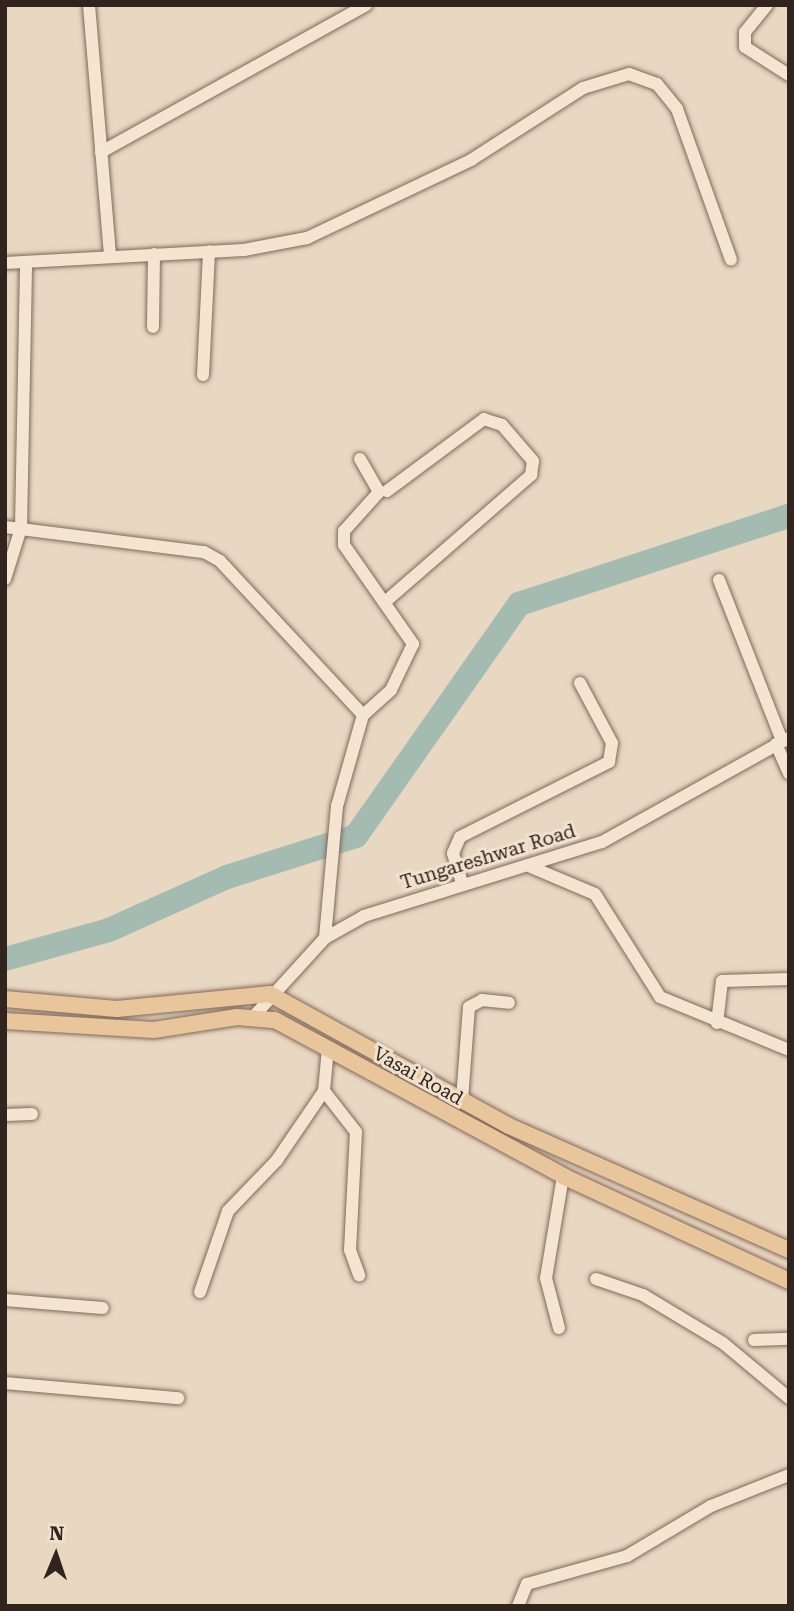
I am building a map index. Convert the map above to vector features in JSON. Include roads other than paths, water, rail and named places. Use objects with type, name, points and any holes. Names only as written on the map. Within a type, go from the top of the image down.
[{"type":"main road","points":[[5,999],[117,1009],[271,994]]},
{"type":"main road","name":"Vasai Road","points":[[271,994],[462,1100],[789,1250]]},
{"type":"main road","points":[[5,1021],[154,1030],[254,1016]]},
{"type":"main road","name":"Vasai Road","points":[[254,1016],[328,1048],[563,1176],[789,1281]]},
{"type":"street","points":[[89,5],[110,256]]},
{"type":"street","points":[[101,152],[366,5]]},
{"type":"street","points":[[767,5],[745,32],[745,47],[750,56],[789,75]]},
{"type":"street","points":[[5,263],[209,251],[307,238],[354,220],[471,160],[583,88],[629,74],[657,84],[677,108],[730,260]]},
{"type":"street","points":[[203,375],[209,251]]},
{"type":"street","points":[[153,327],[154,254]]},
{"type":"street","points":[[5,579],[21,528],[12,449],[26,262]]},
{"type":"street","points":[[385,602],[531,475],[533,461],[502,425],[484,419],[387,491]]},
{"type":"street","points":[[325,939],[326,873],[337,806],[363,715],[391,690],[413,656],[411,638],[344,545],[344,531],[379,492],[360,459]]},
{"type":"street","points":[[5,527],[187,548],[220,561],[363,715]]},
{"type":"street","points":[[719,580],[782,741],[788,767]]},
{"type":"street","points":[[462,883],[453,853],[460,837],[608,762],[612,743],[580,683]]},
{"type":"street","name":"Tungareshwar Road","points":[[254,1016],[271,994],[325,939],[364,916],[462,883],[531,867],[612,837],[782,741]]},
{"type":"street","points":[[531,867],[595,894],[660,997],[717,1023],[789,1050]]},
{"type":"street","points":[[717,1023],[722,981],[789,979]]},
{"type":"street","points":[[462,1100],[469,1007],[482,1000],[509,1003]]},
{"type":"street","points":[[200,1292],[228,1212],[277,1160],[324,1091],[328,1048]]},
{"type":"street","points":[[324,1091],[356,1132],[350,1250],[359,1275]]},
{"type":"street","points":[[5,1115],[32,1114]]},
{"type":"street","points":[[559,1328],[546,1278],[563,1176]]},
{"type":"street","points":[[596,1279],[643,1295],[723,1343],[789,1398]]},
{"type":"street","points":[[5,1300],[103,1307]]},
{"type":"street","points":[[754,1340],[789,1339]]},
{"type":"street","points":[[5,1383],[178,1398]]},
{"type":"street","points":[[518,1606],[527,1584],[627,1556],[712,1506],[789,1475]]},
{"type":"waterway","points":[[5,959],[109,930],[227,877],[356,836],[519,604],[789,516]]}]
